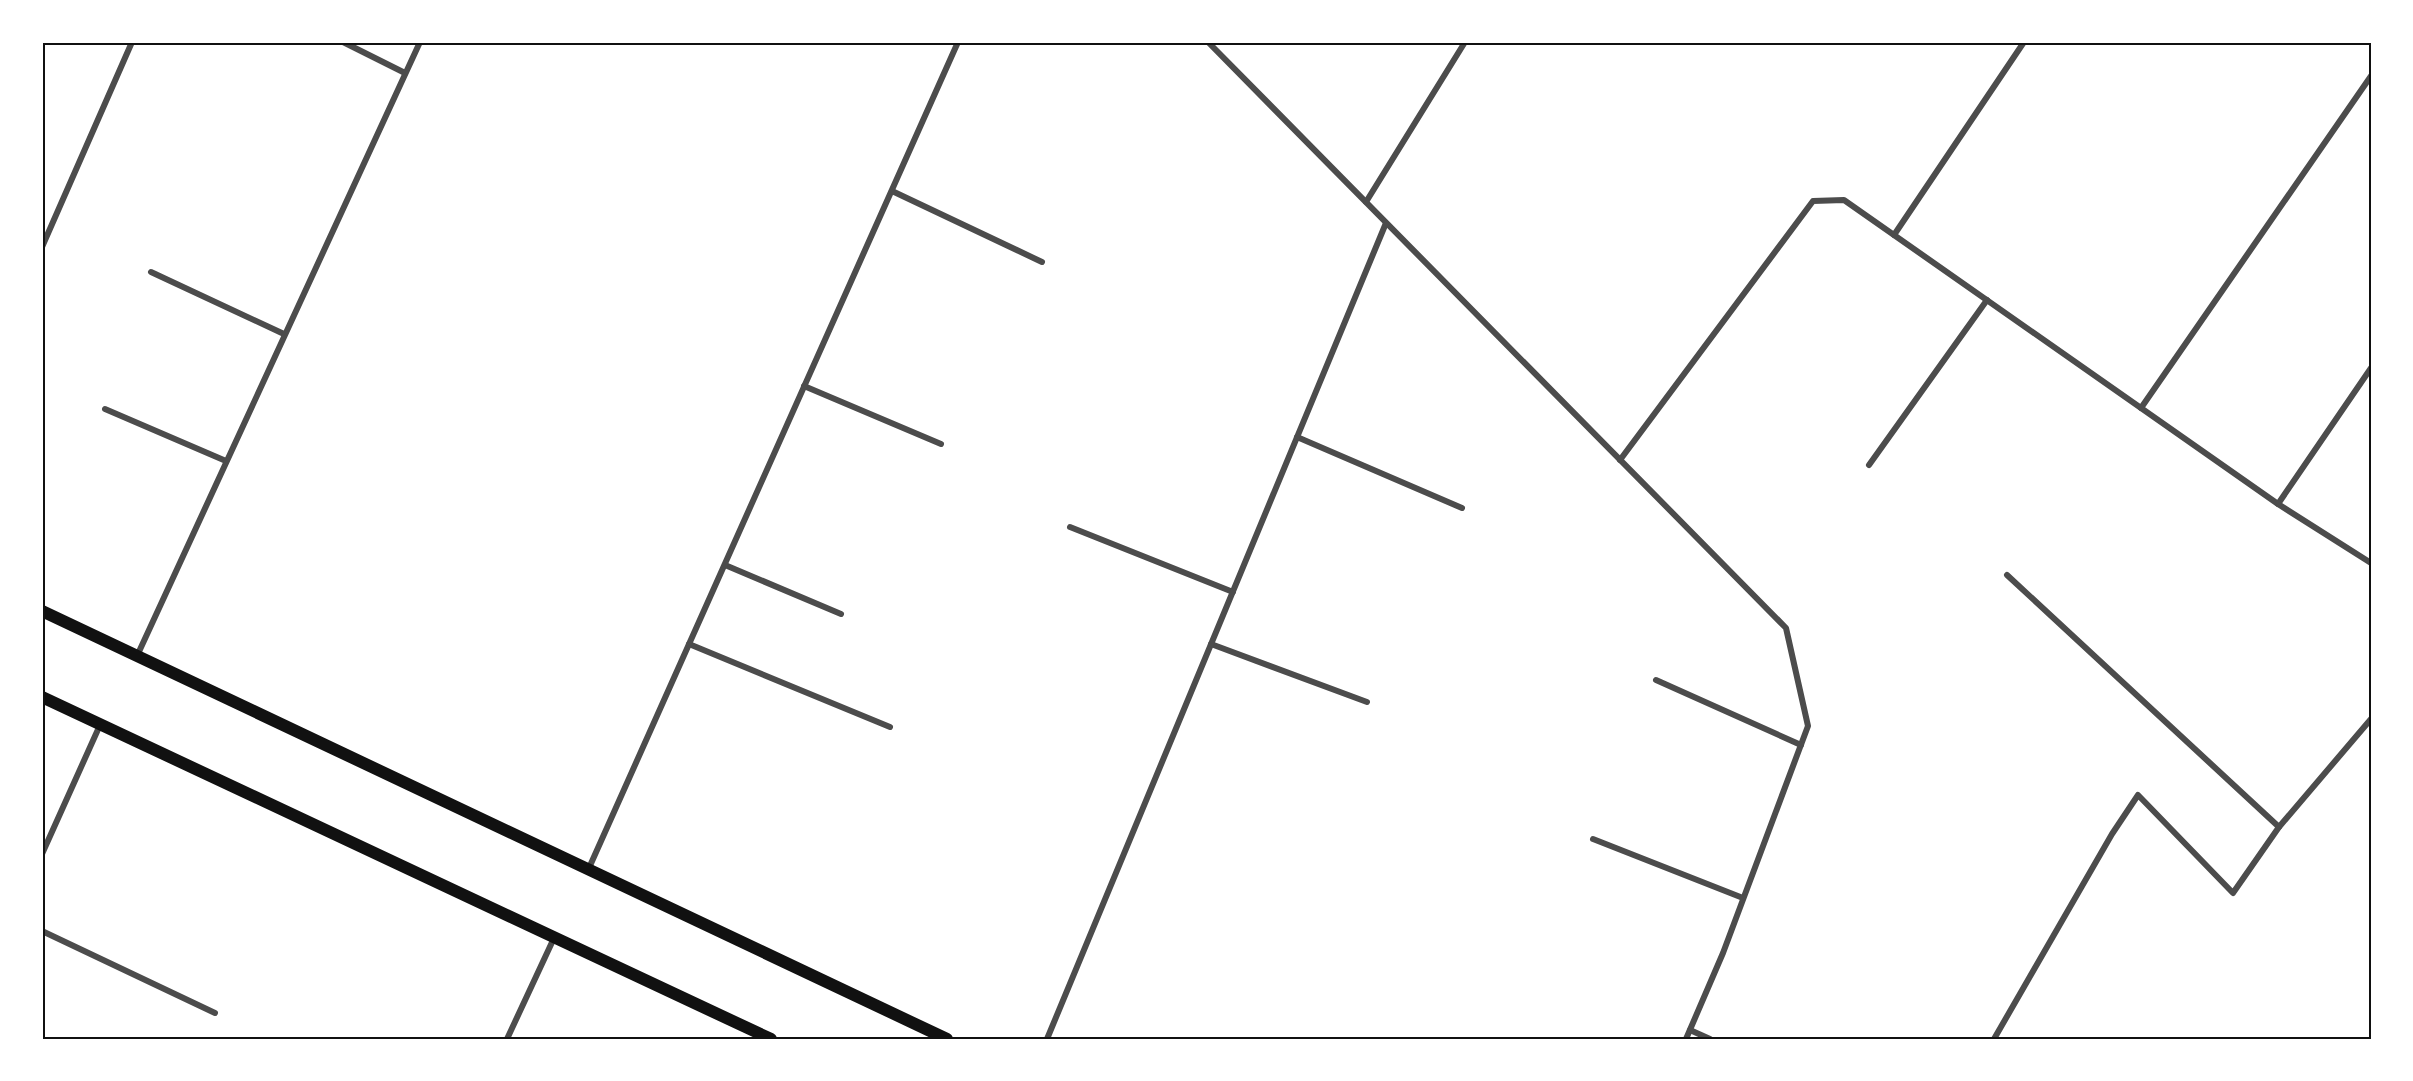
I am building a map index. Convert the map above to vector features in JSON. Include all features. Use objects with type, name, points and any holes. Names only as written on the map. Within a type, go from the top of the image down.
[{"type":"main road","points":[[42,611],[947,1039]]},
{"type":"main road","points":[[42,698],[771,1039]]},
{"type":"street","points":[[42,247],[132,42]]},
{"type":"street","points":[[343,42],[405,74]]},
{"type":"street","points":[[137,656],[420,42]]},
{"type":"street","points":[[589,868],[958,42]]},
{"type":"street","points":[[1208,42],[1786,628],[1808,726],[1723,953],[1686,1039]]},
{"type":"street","points":[[1366,202],[1465,42]]},
{"type":"street","points":[[1894,235],[2024,42]]},
{"type":"street","points":[[2141,408],[2371,76]]},
{"type":"street","points":[[892,191],[1042,261]]},
{"type":"street","points":[[1620,460],[1813,201],[1844,200],[2278,504],[2371,563]]},
{"type":"street","points":[[1047,1039],[1386,223]]},
{"type":"street","points":[[151,272],[284,334]]},
{"type":"street","points":[[1869,465],[1987,300]]},
{"type":"street","points":[[2278,504],[2371,368]]},
{"type":"street","points":[[804,386],[940,444]]},
{"type":"street","points":[[105,409],[226,461]]},
{"type":"street","points":[[1297,437],[1462,508]]},
{"type":"street","points":[[1070,527],[1233,592]]},
{"type":"street","points":[[724,565],[841,614]]},
{"type":"street","points":[[2007,575],[2279,827]]},
{"type":"street","points":[[689,644],[890,728]]},
{"type":"street","points":[[1211,644],[1367,702]]},
{"type":"street","points":[[1656,680],[1802,745]]},
{"type":"street","points":[[1994,1039],[2112,834],[2138,795],[2233,893],[2279,827],[2371,719]]},
{"type":"street","points":[[42,854],[100,725]]},
{"type":"street","points":[[1593,839],[1743,898]]},
{"type":"street","points":[[42,931],[215,1013]]},
{"type":"street","points":[[507,1039],[555,937]]},
{"type":"street","points":[[1690,1030],[1710,1039]]}]
